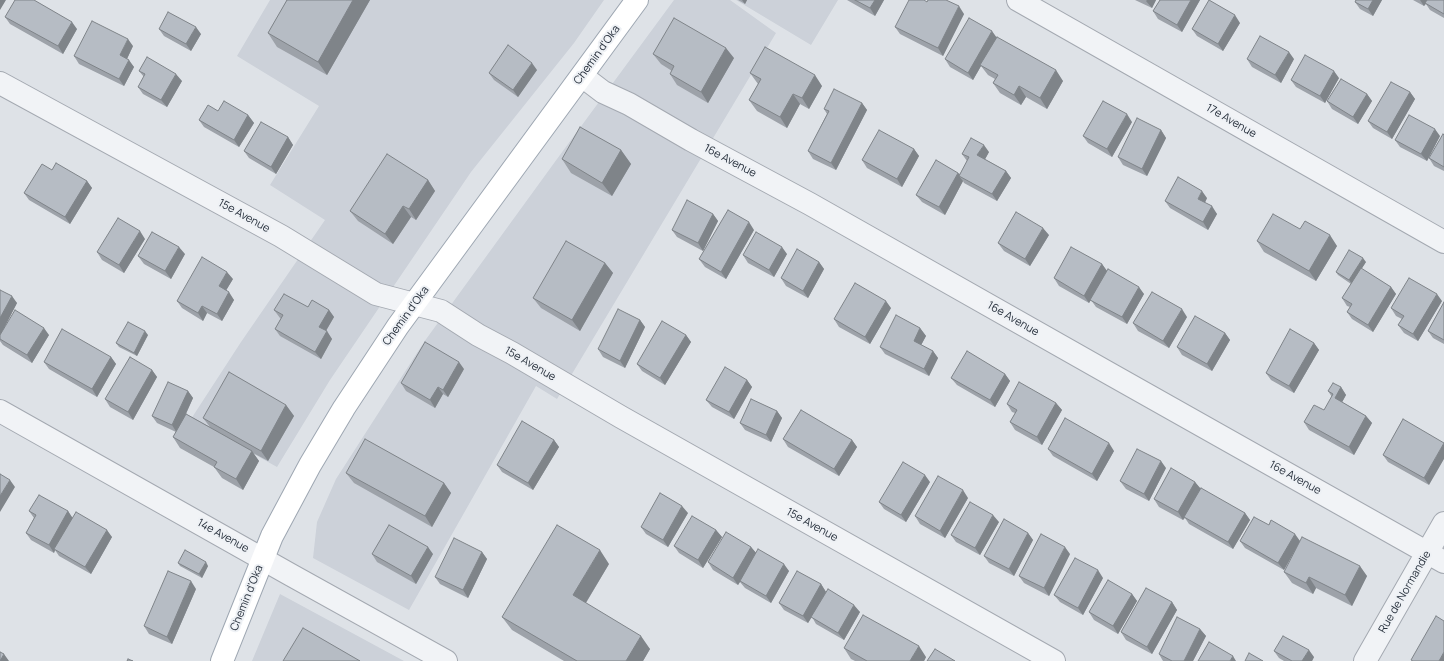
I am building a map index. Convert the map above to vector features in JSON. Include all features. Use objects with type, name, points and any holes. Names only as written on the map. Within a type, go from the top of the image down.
[{"type":"main road","name":"Chemin d'Oka","points":[[222,661],[272,536],[344,408],[398,326],[637,0]]},
{"type":"street","name":"17e Avenue","points":[[1018,0],[1444,242]]},
{"type":"street","name":"16e Avenue","points":[[582,76],[603,92],[629,104],[691,140],[810,204],[1112,376],[1436,557]]},
{"type":"street","name":"15e Avenue","points":[[0,83],[281,236],[376,294],[441,311],[478,335],[512,353],[621,418],[1054,661]]},
{"type":"street","name":"14e Avenue","points":[[0,411],[446,661]]},
{"type":"street","name":"Rue de Normandie","points":[[1365,661],[1436,557],[1444,523]]},
{"type":"shaded area","points":[[270,0],[604,0],[574,43],[471,172],[330,380],[277,467],[191,419],[241,342],[325,220],[270,185],[319,106],[237,56]]},
{"type":"shaded area","points":[[674,0],[730,0],[776,33],[557,399],[536,386],[409,610],[313,558],[317,522],[336,479],[424,342]]},
{"type":"shaded area","points":[[736,0],[838,0],[811,45]]},
{"type":"shaded area","points":[[280,594],[404,661],[252,661]]},
{"type":"building","points":[[15,0],[34,0],[72,22],[58,46],[5,17]]},
{"type":"building","points":[[287,0],[353,0],[318,62],[268,33]]},
{"type":"building","points":[[855,0],[875,0],[870,8]]},
{"type":"building","points":[[909,0],[924,0],[927,2],[928,0],[946,0],[959,6],[938,48],[895,27]]},
{"type":"building","points":[[1160,0],[1191,0],[1177,25],[1153,11]]},
{"type":"building","points":[[1209,0],[1235,15],[1218,44],[1192,29]]},
{"type":"building","points":[[1356,0],[1373,0],[1368,9],[1355,2]]},
{"type":"building","points":[[1427,0],[1444,0],[1444,14],[1425,3]]},
{"type":"building","points":[[168,12],[196,27],[186,44],[159,29]]},
{"type":"building","points":[[674,18],[726,48],[701,92],[670,74],[674,66],[653,54]]},
{"type":"building","points":[[969,18],[992,31],[968,73],[945,59]]},
{"type":"building","points":[[92,21],[128,39],[120,55],[129,60],[119,79],[74,56]]},
{"type":"building","points":[[1260,36],[1289,52],[1275,75],[1247,59]]},
{"type":"building","points":[[997,37],[1056,70],[1040,98],[1019,86],[1014,95],[993,83],[998,75],[980,65]]},
{"type":"building","points":[[508,45],[532,63],[513,90],[489,73]]},
{"type":"building","points":[[765,47],[815,75],[802,98],[793,94],[780,117],[749,100],[761,79],[750,73]]},
{"type":"building","points":[[1305,55],[1334,71],[1320,96],[1291,80]]},
{"type":"building","points":[[147,57],[176,74],[161,100],[138,87],[145,74],[139,71]]},
{"type":"building","points":[[1341,79],[1367,94],[1353,117],[1327,101]]},
{"type":"building","points":[[1391,82],[1410,92],[1387,132],[1368,121]]},
{"type":"building","points":[[834,89],[862,103],[831,163],[808,151],[829,111],[824,109]]},
{"type":"building","points":[[224,101],[248,115],[234,140],[199,120],[208,105],[218,111]]},
{"type":"building","points":[[1103,101],[1127,114],[1107,149],[1083,136]]},
{"type":"building","points":[[1409,115],[1435,129],[1421,154],[1395,140]]},
{"type":"building","points":[[1137,118],[1161,130],[1142,169],[1118,157]]},
{"type":"building","points":[[261,122],[288,137],[271,167],[244,151]]},
{"type":"building","points":[[580,127],[621,150],[602,183],[562,159]]},
{"type":"building","points":[[879,130],[914,149],[897,179],[862,160]]},
{"type":"building","points":[[1443,134],[1444,135],[1444,167],[1429,158]]},
{"type":"building","points":[[971,138],[984,145],[977,155],[1006,171],[992,194],[959,176],[969,157],[962,154]]},
{"type":"building","points":[[387,154],[428,180],[409,209],[403,206],[385,234],[350,211]]},
{"type":"building","points":[[936,160],[958,173],[939,207],[916,195]]},
{"type":"building","points":[[56,163],[87,181],[65,217],[24,193],[42,164],[52,170]]},
{"type":"building","points":[[1178,177],[1202,191],[1198,199],[1212,206],[1203,222],[1165,201]]},
{"type":"building","points":[[687,200],[713,214],[698,243],[672,230]]},
{"type":"building","points":[[728,210],[749,222],[721,272],[699,259]]},
{"type":"building","points":[[1016,212],[1043,228],[1025,259],[998,243]]},
{"type":"building","points":[[1273,214],[1300,229],[1305,221],[1330,235],[1309,271],[1257,241]]},
{"type":"building","points":[[118,218],[140,231],[119,265],[97,252]]},
{"type":"building","points":[[152,232],[179,247],[165,271],[138,256]]},
{"type":"building","points":[[756,232],[782,247],[769,270],[743,255]]},
{"type":"building","points":[[566,241],[605,263],[572,320],[533,298]]},
{"type":"building","points":[[1071,247],[1102,264],[1084,296],[1054,278]]},
{"type":"building","points":[[797,249],[819,262],[803,291],[781,278]]},
{"type":"building","points":[[1349,250],[1363,258],[1349,280],[1336,272]]},
{"type":"building","points":[[202,257],[227,272],[219,286],[229,292],[217,314],[202,306],[198,313],[177,301]]},
{"type":"building","points":[[1361,268],[1391,287],[1368,325],[1347,312],[1352,304],[1342,298]]},
{"type":"building","points":[[1108,269],[1139,287],[1122,317],[1090,300]]},
{"type":"building","points":[[1409,278],[1437,294],[1413,334],[1398,325],[1404,316],[1391,308]]},
{"type":"building","points":[[855,283],[886,301],[865,337],[834,319]]},
{"type":"building","points":[[0,290],[12,296],[0,318]]},
{"type":"building","points":[[1152,292],[1182,309],[1163,341],[1133,323]]},
{"type":"building","points":[[284,294],[308,307],[312,300],[329,310],[319,327],[327,331],[315,352],[275,329],[283,315],[274,310]]},
{"type":"building","points":[[1444,302],[1444,340],[1428,331]]},
{"type":"building","points":[[618,309],[640,320],[620,361],[598,349]]},
{"type":"building","points":[[15,310],[44,328],[27,355],[0,339],[0,335]]},
{"type":"building","points":[[896,315],[920,328],[914,341],[933,351],[924,369],[880,347]]},
{"type":"building","points":[[1195,316],[1225,333],[1207,364],[1177,347]]},
{"type":"building","points":[[662,321],[686,335],[660,378],[637,364]]},
{"type":"building","points":[[128,322],[145,331],[134,353],[116,343]]},
{"type":"building","points":[[62,329],[111,357],[92,389],[44,362]]},
{"type":"building","points":[[1290,329],[1314,343],[1289,386],[1266,373]]},
{"type":"building","points":[[425,342],[459,362],[443,390],[438,387],[430,400],[401,383]]},
{"type":"building","points":[[967,351],[1005,374],[990,400],[951,378]]},
{"type":"building","points":[[130,357],[152,370],[128,412],[105,399]]},
{"type":"building","points":[[725,367],[747,380],[729,412],[706,400]]},
{"type":"building","points":[[229,372],[286,405],[261,451],[203,418]]},
{"type":"building","points":[[168,382],[188,391],[172,425],[152,416]]},
{"type":"building","points":[[1019,382],[1056,403],[1037,437],[1010,422],[1017,410],[1007,404]]},
{"type":"building","points":[[1333,383],[1341,387],[1335,398],[1366,416],[1349,447],[1304,422],[1314,405],[1324,410],[1333,394],[1328,391]]},
{"type":"building","points":[[751,399],[777,411],[766,435],[740,423]]},
{"type":"building","points":[[801,410],[852,440],[834,469],[783,439]]},
{"type":"building","points":[[186,414],[252,451],[236,479],[214,467],[217,462],[173,437]]},
{"type":"building","points":[[1065,418],[1109,443],[1092,474],[1048,449]]},
{"type":"building","points":[[1403,419],[1444,443],[1424,478],[1383,455]]},
{"type":"building","points":[[522,421],[554,440],[528,483],[497,465]]},
{"type":"building","points":[[365,439],[444,483],[425,516],[346,473]]},
{"type":"building","points":[[1137,449],[1161,461],[1144,494],[1120,481]]},
{"type":"building","points":[[903,462],[925,475],[901,515],[879,502]]},
{"type":"building","points":[[1171,468],[1195,482],[1178,512],[1154,499]]},
{"type":"building","points":[[0,474],[10,480],[0,496]]},
{"type":"building","points":[[938,476],[963,490],[940,531],[915,516]]},
{"type":"building","points":[[1201,488],[1245,513],[1228,542],[1184,517]]},
{"type":"building","points":[[660,493],[682,506],[663,540],[641,527]]},
{"type":"building","points":[[39,495],[68,511],[49,545],[26,533],[36,515],[29,511]]},
{"type":"building","points":[[970,502],[993,515],[975,548],[951,535]]},
{"type":"building","points":[[76,512],[107,530],[85,567],[54,549]]},
{"type":"building","points":[[692,516],[716,530],[698,560],[674,546]]},
{"type":"building","points":[[1254,517],[1269,525],[1271,520],[1295,534],[1278,563],[1240,541]]},
{"type":"building","points":[[1004,519],[1028,533],[1009,569],[984,556]]},
{"type":"building","points":[[389,525],[428,547],[411,576],[372,554]]},
{"type":"building","points":[[557,525],[600,550],[573,595],[641,636],[626,661],[577,661],[502,617]]},
{"type":"building","points":[[726,532],[751,547],[733,578],[708,562]]},
{"type":"building","points":[[1041,534],[1065,547],[1044,588],[1019,576]]},
{"type":"building","points":[[1302,537],[1360,566],[1345,595],[1309,577],[1306,583],[1284,572]]},
{"type":"building","points":[[454,538],[482,552],[463,590],[435,577]]},
{"type":"building","points":[[758,549],[784,564],[766,596],[740,581]]},
{"type":"building","points":[[185,550],[206,562],[199,574],[178,563]]},
{"type":"building","points":[[1075,558],[1098,570],[1078,608],[1054,595]]},
{"type":"building","points":[[168,571],[191,581],[167,637],[144,626]]},
{"type":"building","points":[[797,571],[821,584],[803,616],[779,603]]},
{"type":"building","points":[[1108,580],[1132,594],[1113,626],[1089,612]]},
{"type":"building","points":[[1146,588],[1172,602],[1147,647],[1121,632]]},
{"type":"building","points":[[828,589],[854,605],[838,633],[811,617]]},
{"type":"building","points":[[863,615],[919,646],[910,661],[867,661],[844,648]]},
{"type":"building","points":[[1436,616],[1444,621],[1444,652],[1439,661],[1411,660]]},
{"type":"building","points":[[1177,617],[1200,629],[1184,661],[1172,661],[1159,654]]},
{"type":"building","points":[[303,628],[360,661],[283,661]]},
{"type":"building","points":[[1283,636],[1309,650],[1302,661],[1292,661],[1274,651]]},
{"type":"building","points":[[1209,642],[1233,656],[1230,661],[1198,661]]},
{"type":"building","points":[[935,649],[955,661],[927,661]]},
{"type":"building","points":[[0,652],[4,654],[0,661]]},
{"type":"building","points":[[1249,653],[1263,661],[1245,661]]}]
